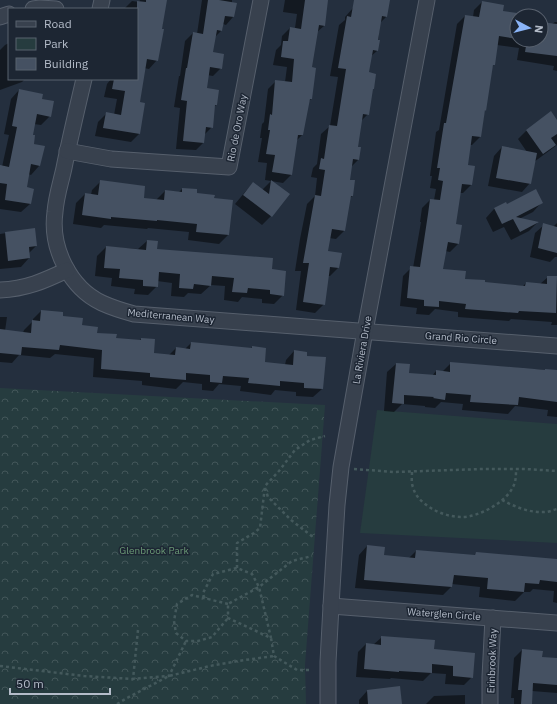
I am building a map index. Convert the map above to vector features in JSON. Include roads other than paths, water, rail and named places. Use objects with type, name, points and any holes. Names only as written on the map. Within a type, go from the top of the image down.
[{"type":"street","name":"Rio de Oro Way","points":[[68,151],[111,159],[229,167],[262,0]]},
{"type":"street","name":"La Riviera Drive","points":[[328,704],[328,662],[331,606],[337,505],[341,467],[427,0]]},
{"type":"street","name":"Mediterranean Way","points":[[84,80],[54,213],[54,232],[67,270],[85,292],[101,303],[134,314],[366,331]]},
{"type":"street","points":[[0,290],[21,288],[39,283],[67,270]]},
{"type":"street","name":"Grand Rio Circle","points":[[366,331],[557,346]]},
{"type":"street","name":"Waterglen Circle","points":[[331,606],[557,623]]},
{"type":"street","name":"Erinbrook Way","points":[[490,704],[493,618]]},
{"type":"park label","name":"Glenbrook Park","points":[[154,550]]}]
